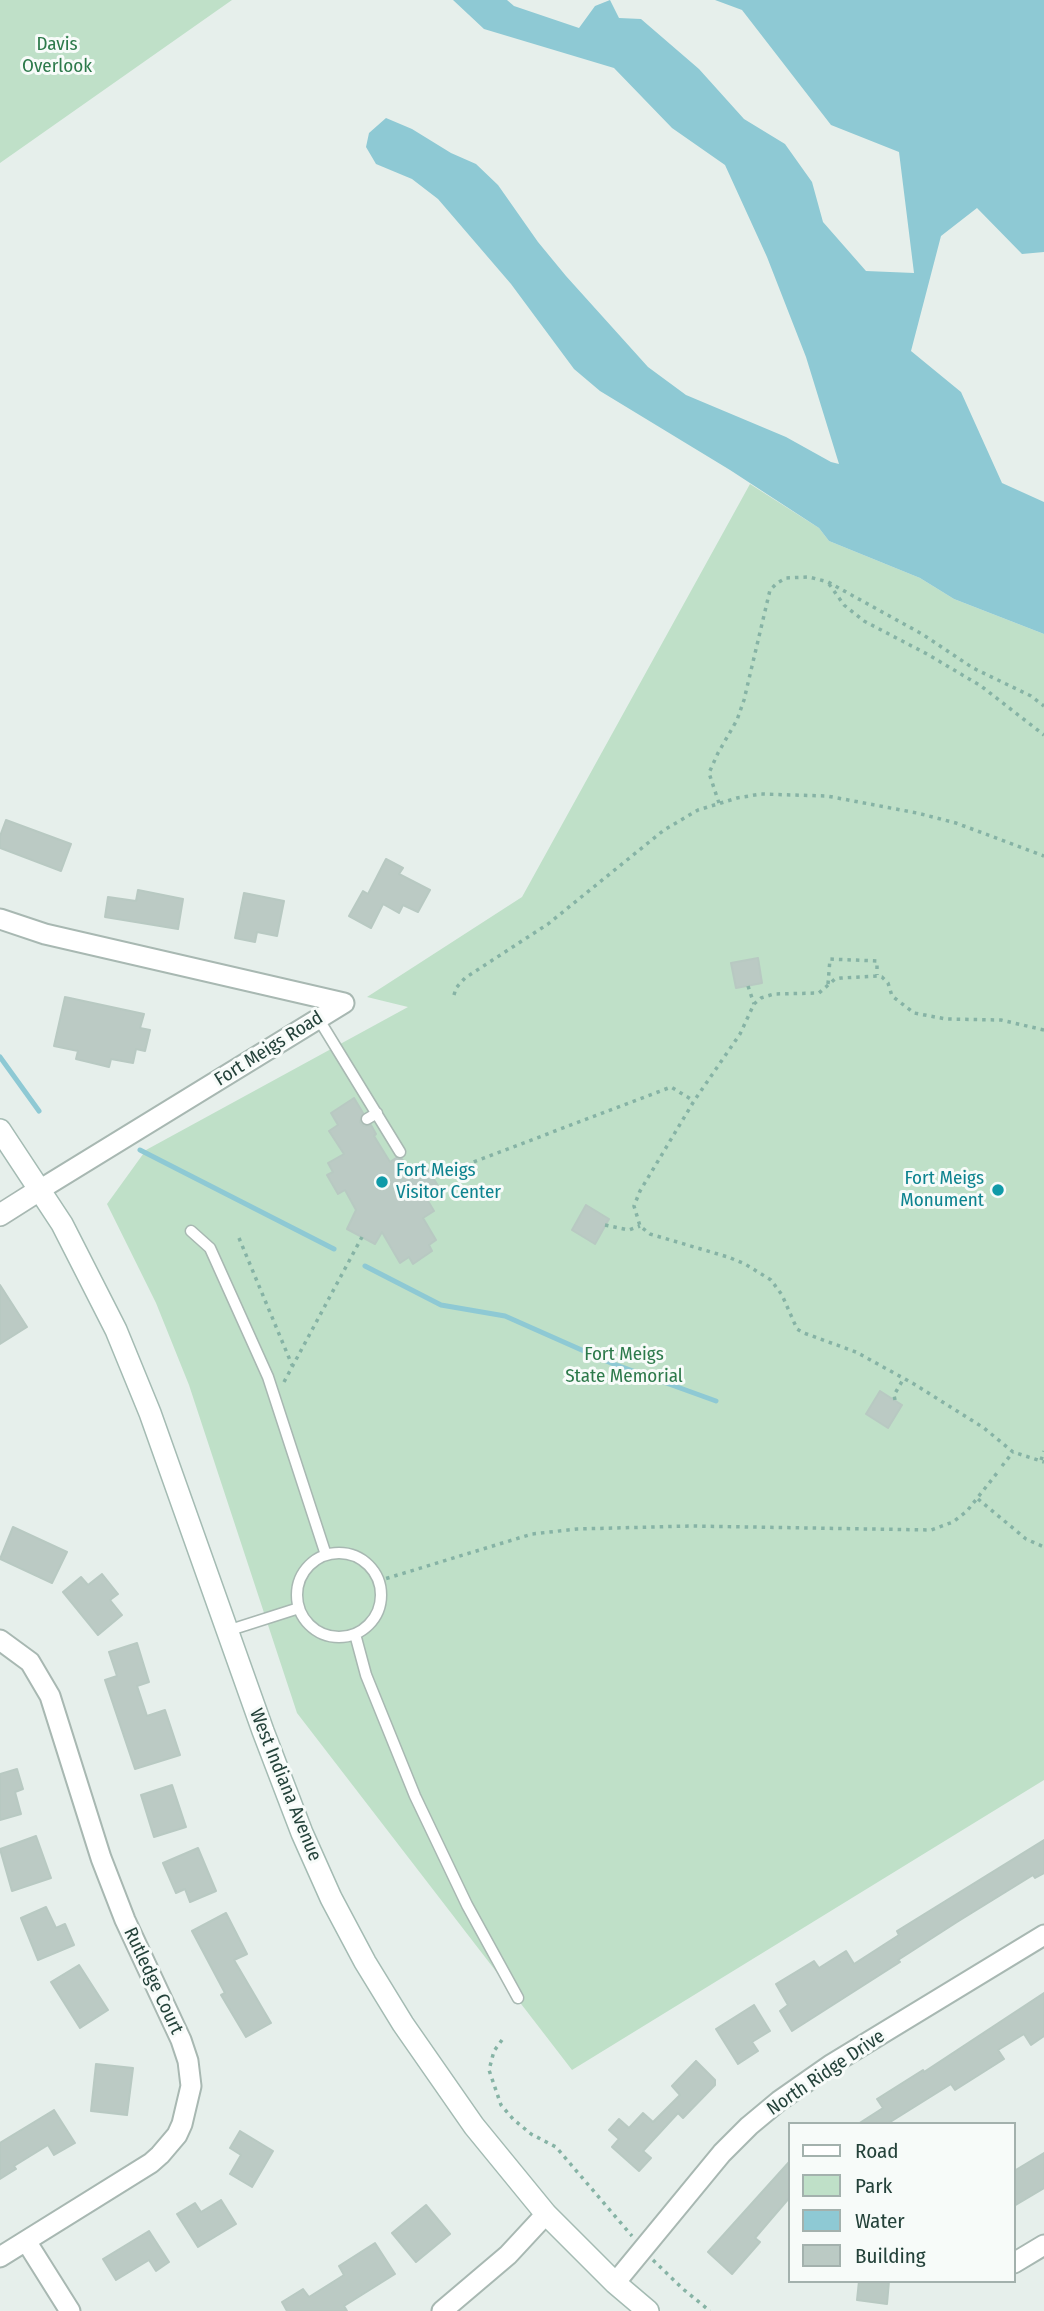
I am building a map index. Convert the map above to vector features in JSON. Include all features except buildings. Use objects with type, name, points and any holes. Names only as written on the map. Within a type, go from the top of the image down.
[{"type":"main road","name":"West Indiana Avenue","points":[[0,1130],[41,1189],[116,1330],[149,1413],[302,1833],[331,1898],[365,1962],[403,2024],[474,2126],[546,2214],[615,2283],[648,2311]]},
{"type":"main road","name":"Fort Meigs Road","points":[[0,1214],[41,1189]]},
{"type":"street","name":"Fort Meigs Road","points":[[0,919],[46,934],[344,1003],[41,1189]]},
{"type":"street","name":"Rutledge Court","points":[[0,1640],[30,1662],[45,1684],[101,1858],[125,1920],[181,2040],[190,2073],[190,2099],[182,2124],[169,2146],[160,2155],[0,2257]]},
{"type":"street","name":"North Ridge Drive","points":[[615,2283],[722,2153],[779,2101],[832,2064],[1044,1936]]},
{"type":"street","points":[[442,2311],[508,2255],[546,2214]]},
{"type":"street","points":[[26,2241],[70,2311]]},
{"type":"street","points":[[1016,2262],[1044,2245]]},
{"type":"lane","points":[[318,1018],[400,1152]]},
{"type":"lane","points":[[367,1119],[377,1113]]},
{"type":"lane","points":[[191,1231],[211,1248],[268,1377],[326,1555]]},
{"type":"lane","points":[[326,1555],[352,1555],[372,1570],[378,1581],[380,1606],[366,1628],[355,1634],[329,1636],[316,1630],[306,1621],[299,1608],[299,1583],[305,1571],[314,1561],[326,1555]]},
{"type":"lane","points":[[227,1631],[299,1608]]},
{"type":"lane","points":[[355,1634],[366,1675],[415,1796],[467,1905],[518,1998]]},
{"type":"path","points":[[719,803],[709,773],[737,720],[744,700],[770,590],[777,583],[797,576],[828,582],[922,634],[974,668],[1031,696],[1044,706]]},
{"type":"path","points":[[828,582],[844,605],[864,621],[927,653],[981,686],[1044,735]]},
{"type":"path","points":[[454,995],[456,988],[465,978],[548,924],[664,830],[698,810],[719,803],[761,794],[827,796],[956,823],[1044,856]]},
{"type":"path","points":[[827,987],[830,959],[877,961],[877,976]]},
{"type":"path","points":[[1044,1030],[1001,1020],[928,1017],[914,1013],[895,999],[888,983],[883,977],[877,976],[835,979],[819,993],[767,995],[754,1004],[740,1034],[694,1101],[634,1206],[640,1226],[658,1238],[728,1257],[771,1280],[797,1329],[856,1352],[904,1378],[985,1428],[1013,1452],[1042,1461],[1044,1451]]},
{"type":"path","points":[[748,986],[754,1004]]},
{"type":"path","points":[[434,1177],[671,1087],[694,1101]]},
{"type":"path","points":[[605,1225],[629,1230],[640,1226]]},
{"type":"path","points":[[275,1399],[362,1237]]},
{"type":"path","points":[[239,1238],[292,1367]]},
{"type":"path","points":[[895,1400],[894,1395],[904,1378]]},
{"type":"path","points":[[1002,1466],[1013,1452]]},
{"type":"path","points":[[378,1581],[532,1534],[577,1529],[690,1526],[931,1530],[953,1522],[978,1500],[997,1473]]},
{"type":"path","points":[[978,1500],[1026,1539],[1044,1547]]},
{"type":"path","points":[[502,2040],[494,2052],[489,2070],[501,2105],[531,2133],[556,2147],[635,2241]]},
{"type":"path","points":[[652,2258],[682,2289],[710,2311]]},
{"type":"green space","name":"Davis Overlook","points":[[0,0],[232,0],[0,163]]},
{"type":"green space","name":"Fort Meigs State Memorial","points":[[750,484],[819,528],[829,541],[920,578],[954,599],[1044,634],[1044,1780],[572,2070],[297,1713],[189,1385],[156,1303],[107,1204],[146,1150],[408,1007],[367,997],[522,897]]},
{"type":"water","points":[[453,0],[507,0],[514,6],[579,28],[595,6],[610,0],[619,18],[641,19],[699,69],[744,119],[785,144],[812,182],[823,222],[866,271],[914,273],[899,152],[831,125],[742,10],[715,0],[1044,0],[1044,252],[1022,254],[977,208],[941,236],[911,351],[961,392],[1002,483],[1044,502],[1044,634],[954,599],[920,578],[829,541],[819,528],[600,391],[574,369],[511,284],[438,199],[412,179],[376,164],[366,147],[369,133],[386,118],[476,164],[498,185],[566,276],[648,367],[686,395],[786,437],[839,464],[806,357],[767,257],[725,165],[672,128],[614,68],[484,29]]},
{"type":"waterway","points":[[0,1057],[39,1111]]},
{"type":"waterway","points":[[140,1150],[334,1249]]},
{"type":"waterway","points":[[365,1266],[441,1305],[505,1316],[611,1363],[716,1401]]},
{"type":"place","name":"Fort Meigs Visitor Center","points":[[382,1182]]},
{"type":"place","name":"Fort Meigs Monument","points":[[998,1190]]}]
